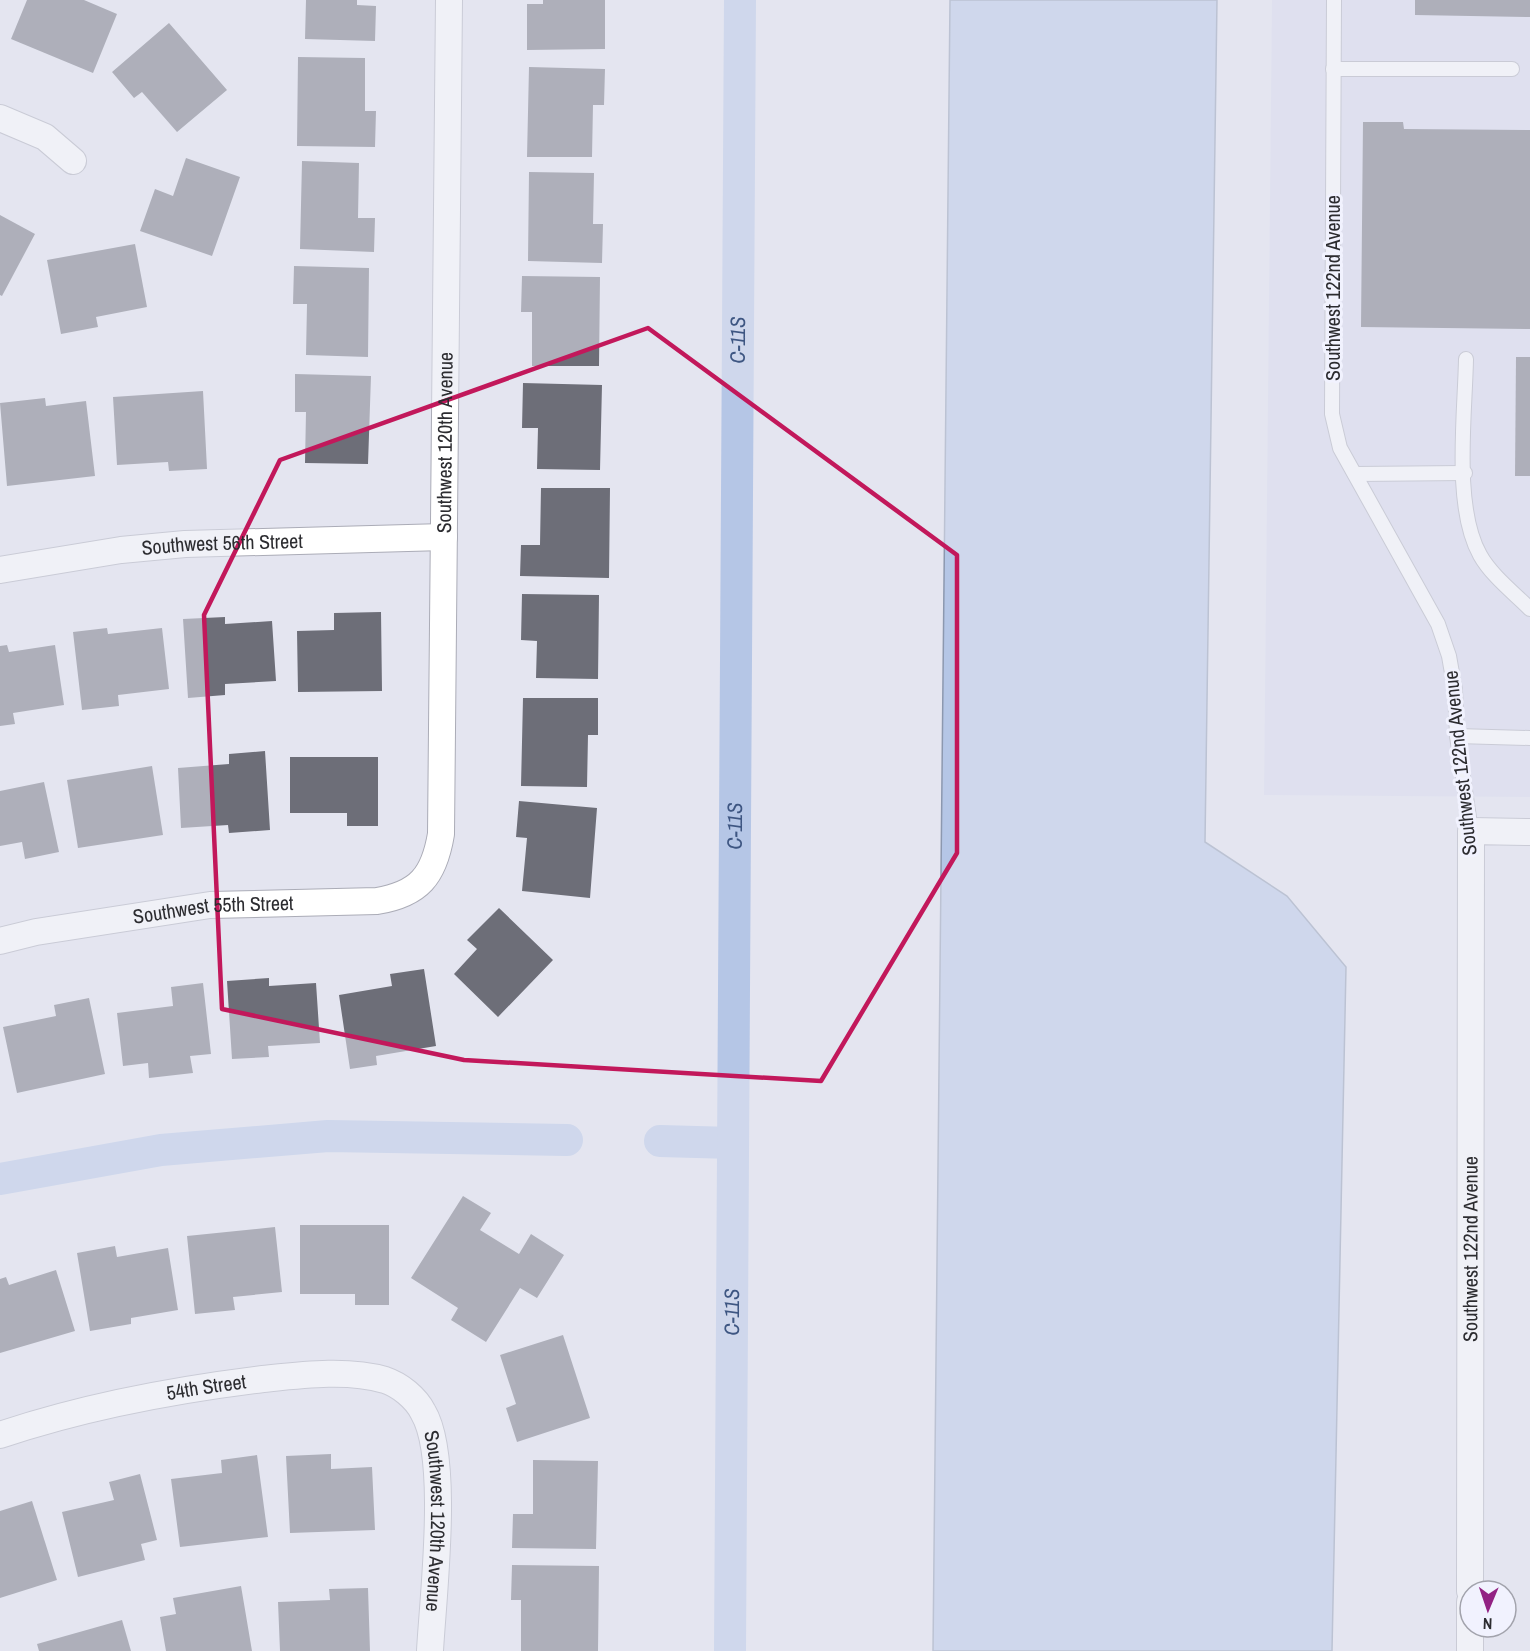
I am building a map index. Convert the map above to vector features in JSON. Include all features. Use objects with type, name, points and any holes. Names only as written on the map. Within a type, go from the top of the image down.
[{"type":"street","name":"Southwest 120th Avenue","points":[[424,881],[432,869],[441,834],[449,0]]},
{"type":"street","points":[[0,118],[45,137],[73,160]]},
{"type":"street","name":"Southwest 56th Street","points":[[0,570],[110,552],[185,544],[444,537]]},
{"type":"street","points":[[1471,831],[1530,831]]},
{"type":"street","name":"Southwest 122nd Avenue","points":[[1470,1579],[1471,831]]},
{"type":"street","name":"Southwest 55th Street","points":[[0,942],[36,932],[210,905],[376,901],[395,898],[424,881]]},
{"type":"street","name":"54th Street","points":[[0,1435],[123,1400],[284,1377],[333,1374],[385,1380],[411,1397]]},
{"type":"street","name":"Southwest 120th Avenue","points":[[411,1397],[424,1412],[431,1433],[438,1471],[430,1651]]},
{"type":"lane","name":"Southwest 122nd Avenue","points":[[1334,0],[1332,414],[1340,448],[1438,624],[1449,656],[1455,690],[1457,736],[1471,831]]},
{"type":"lane","points":[[1333,69],[1512,69]]},
{"type":"lane","points":[[1466,359],[1465,503],[1473,542],[1481,558],[1530,609]]},
{"type":"lane","points":[[1355,474],[1465,473]]},
{"type":"lane","points":[[1457,736],[1530,738]]},
{"type":"highlighted area","points":[[648,328],[957,555],[957,853],[821,1081],[464,1060],[222,1009],[204,615],[280,460]]},
{"type":"shaded area","points":[[1272,0],[1530,0],[1530,797],[1264,795]]},
{"type":"water","points":[[950,0],[1217,0],[1205,842],[1287,896],[1346,967],[1332,1651],[933,1651]]},
{"type":"building","points":[[27,0],[84,0],[117,14],[93,73],[11,39]]},
{"type":"building","points":[[306,0],[357,0],[357,5],[376,6],[375,41],[305,39]]},
{"type":"building","points":[[543,0],[605,0],[605,49],[527,50],[527,4],[543,4]]},
{"type":"building","points":[[1415,0],[1530,0],[1530,17],[1415,15]]},
{"type":"building","points":[[169,23],[227,90],[177,132],[142,92],[134,98],[112,72]]},
{"type":"building","points":[[298,57],[365,58],[365,111],[376,111],[375,147],[297,146]]},
{"type":"building","points":[[529,67],[605,69],[604,105],[593,105],[592,157],[527,157]]},
{"type":"building","points":[[1363,122],[1403,122],[1404,129],[1530,130],[1530,329],[1361,327]]},
{"type":"building","points":[[186,158],[240,177],[212,256],[140,231],[155,189],[173,196]]},
{"type":"building","points":[[302,161],[359,163],[358,218],[375,218],[374,252],[300,249]]},
{"type":"building","points":[[529,172],[594,173],[593,224],[603,224],[602,263],[528,261]]},
{"type":"building","points":[[0,215],[35,234],[2,296],[0,295]]},
{"type":"building","points":[[135,244],[147,307],[96,317],[98,327],[61,334],[47,260]]},
{"type":"building","points":[[294,266],[369,268],[368,357],[306,355],[307,304],[293,304]]},
{"type":"building","points":[[522,276],[600,277],[599,366],[532,366],[532,312],[521,312]]},
{"type":"building","points":[[1516,357],[1530,357],[1530,476],[1515,476]]},
{"type":"building","points":[[295,374],[371,376],[368,464],[305,463],[306,412],[295,412]]},
{"type":"building","points":[[523,383],[602,385],[600,470],[537,469],[538,428],[522,428]]},
{"type":"building","points":[[203,391],[207,469],[169,471],[168,462],[117,465],[113,397]]},
{"type":"building","points":[[45,398],[46,406],[86,401],[95,476],[7,486],[0,403]]},
{"type":"building","points":[[541,488],[610,488],[609,578],[520,576],[521,545],[540,545]]},
{"type":"building","points":[[522,594],[599,595],[598,679],[536,678],[537,641],[521,640]]},
{"type":"building","points":[[381,612],[382,691],[298,692],[297,631],[334,630],[334,613]]},
{"type":"building","points":[[225,617],[225,624],[272,621],[276,681],[225,684],[225,695],[188,698],[183,619]]},
{"type":"building","points":[[107,628],[108,634],[162,628],[169,689],[118,695],[119,706],[82,710],[73,632]]},
{"type":"building","points":[[7,645],[9,652],[55,645],[64,705],[13,713],[15,724],[0,726],[0,646]]},
{"type":"building","points":[[523,698],[598,698],[598,735],[588,735],[587,787],[521,786]]},
{"type":"building","points":[[265,751],[270,830],[229,833],[228,825],[181,828],[178,768],[229,764],[229,754]]},
{"type":"building","points":[[290,757],[378,757],[378,826],[347,826],[347,813],[290,813]]},
{"type":"building","points":[[152,766],[163,835],[78,848],[67,780]]},
{"type":"building","points":[[44,782],[59,852],[25,859],[22,842],[0,846],[0,791]]},
{"type":"building","points":[[519,801],[597,808],[590,898],[522,891],[527,838],[516,837]]},
{"type":"building","points":[[499,908],[553,960],[498,1017],[454,974],[477,949],[467,940]]},
{"type":"building","points":[[424,969],[436,1046],[376,1056],[377,1065],[350,1069],[339,995],[392,986],[390,974]]},
{"type":"building","points":[[269,978],[269,986],[316,983],[320,1043],[268,1046],[269,1057],[232,1059],[227,981]]},
{"type":"building","points":[[203,983],[211,1054],[190,1056],[193,1073],[149,1078],[148,1063],[123,1066],[117,1013],[173,1006],[171,987]]},
{"type":"building","points":[[89,998],[105,1074],[17,1093],[3,1027],[56,1016],[54,1005]]},
{"type":"building","points":[[463,1196],[491,1213],[480,1230],[519,1254],[531,1234],[564,1255],[537,1298],[520,1288],[486,1342],[451,1320],[458,1308],[411,1278]]},
{"type":"building","points":[[300,1225],[389,1225],[389,1305],[355,1305],[355,1294],[300,1294]]},
{"type":"building","points":[[275,1227],[282,1292],[233,1297],[235,1310],[195,1314],[187,1236]]},
{"type":"building","points":[[115,1246],[117,1257],[168,1248],[178,1310],[131,1318],[131,1324],[90,1331],[77,1253]]},
{"type":"building","points":[[56,1270],[75,1331],[0,1353],[0,1279],[6,1277],[9,1285]]},
{"type":"building","points":[[563,1335],[590,1418],[517,1442],[506,1408],[516,1404],[500,1355]]},
{"type":"building","points":[[331,1454],[331,1469],[372,1467],[375,1530],[290,1533],[286,1456]]},
{"type":"building","points":[[257,1455],[268,1537],[180,1547],[171,1479],[222,1473],[221,1460]]},
{"type":"building","points":[[533,1460],[598,1461],[596,1549],[512,1548],[513,1514],[533,1514]]},
{"type":"building","points":[[140,1474],[157,1540],[141,1544],[145,1560],[78,1577],[62,1512],[114,1500],[109,1482]]},
{"type":"building","points":[[32,1501],[57,1580],[0,1598],[0,1511]]},
{"type":"building","points":[[512,1565],[599,1566],[598,1651],[521,1651],[521,1600],[511,1600]]},
{"type":"building","points":[[241,1586],[252,1651],[166,1651],[160,1617],[176,1614],[173,1598]]},
{"type":"building","points":[[368,1588],[370,1651],[280,1651],[278,1602],[330,1600],[329,1589]]},
{"type":"building","points":[[122,1620],[131,1651],[39,1651],[37,1644]]},
{"type":"waterway","name":"C-11S","points":[[730,1651],[740,0]]},
{"type":"waterway","points":[[0,1179],[161,1150],[328,1136],[567,1140]]},
{"type":"waterway","points":[[660,1141],[733,1143]]}]
